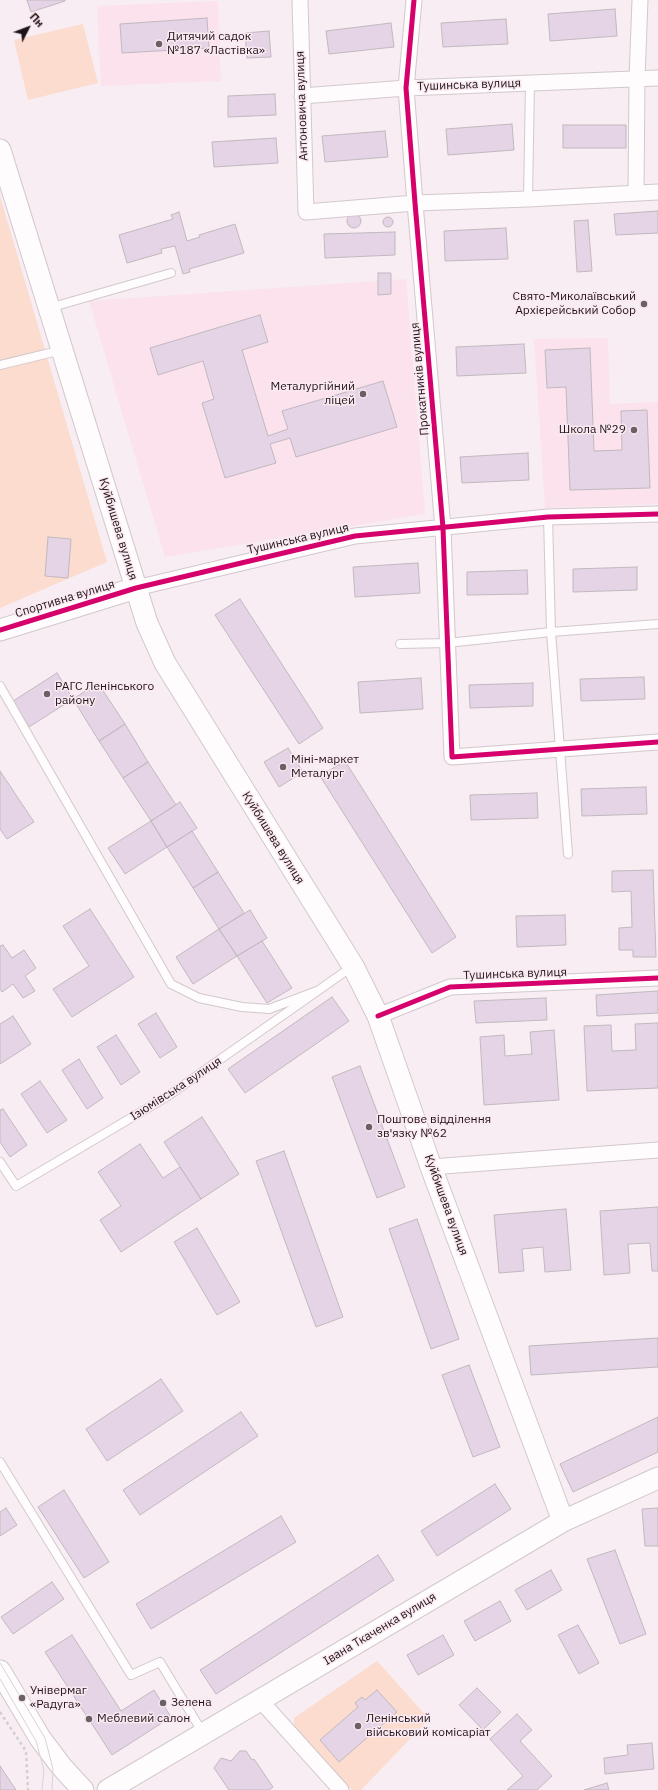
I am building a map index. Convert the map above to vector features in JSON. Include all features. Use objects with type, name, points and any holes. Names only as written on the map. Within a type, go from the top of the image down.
[{"type":"main road","name":"Куйбишева вулиця","points":[[0,150],[147,623],[165,663],[353,966],[378,1016],[431,1167],[563,1521]]},
{"type":"main road","name":"Спортивна вулиця","points":[[0,630],[136,588]]},
{"type":"main road","name":"Івана Ткаченка вулиця","points":[[108,1790],[563,1521],[658,1478]]},
{"type":"main road","points":[[0,1671],[40,1738],[83,1790]]},
{"type":"street","name":"Антоновича вулиця","points":[[300,0],[306,212],[415,203]]},
{"type":"street","name":"Прокатників вулиця","points":[[414,0],[406,88],[443,528],[452,757],[560,749]]},
{"type":"street","points":[[636,193],[637,79],[640,0]]},
{"type":"street","name":"Тушинська вулиця","points":[[302,96],[406,88],[658,78]]},
{"type":"street","points":[[415,203],[528,200],[658,192]]},
{"type":"street","name":"Тушинська вулиця","points":[[136,588],[355,536],[548,517],[658,514]]},
{"type":"street","points":[[560,749],[658,742]]},
{"type":"street","name":"Тушинська вулиця","points":[[378,1016],[450,987],[658,978]]},
{"type":"street","points":[[431,1167],[658,1150]]},
{"type":"street","points":[[260,1700],[341,1790]]},
{"type":"lane","points":[[528,200],[530,82]]},
{"type":"lane","points":[[49,308],[171,273]]},
{"type":"lane","points":[[0,365],[62,350]]},
{"type":"lane","points":[[548,517],[551,632],[568,854]]},
{"type":"lane","points":[[400,644],[447,643],[551,632],[658,624]]},
{"type":"lane","points":[[0,686],[171,984],[199,998],[242,1007],[269,1009],[317,991]]},
{"type":"lane","name":"Ізюмівська вулиця","points":[[0,1162],[16,1186],[168,1096],[353,966]]},
{"type":"lane","points":[[0,1462],[131,1675],[160,1662],[203,1733]]},
{"type":"path","points":[[0,1712],[26,1751],[28,1790]]},
{"type":"shaded area","name":"Дитячий садок №187 «Ластівка»","points":[[218,1],[221,81],[101,86],[97,6]]},
{"type":"shaded area","points":[[83,24],[98,83],[28,100],[14,40]]},
{"type":"shaded area","points":[[0,196],[107,562],[0,608]]},
{"type":"shaded area","points":[[406,279],[425,514],[165,557],[89,301]]},
{"type":"shaded area","points":[[608,338],[610,404],[658,402],[658,504],[545,508],[534,339]]},
{"type":"shaded area","points":[[377,1661],[429,1719],[361,1790],[352,1790],[294,1727],[294,1718]]},
{"type":"building","points":[[27,0],[65,0],[65,1],[31,12]]},
{"type":"building","points":[[615,9],[617,36],[550,41],[548,14]]},
{"type":"building","points":[[207,18],[209,48],[122,53],[120,24]]},
{"type":"building","points":[[506,19],[508,44],[443,47],[441,23]]},
{"type":"building","points":[[391,23],[394,47],[329,54],[326,31]]},
{"type":"building","points":[[269,31],[271,57],[247,58],[245,33]]},
{"type":"building","points":[[275,94],[276,115],[228,117],[228,96]]},
{"type":"building","points":[[512,124],[514,150],[448,155],[446,129]]},
{"type":"building","points":[[563,125],[626,125],[626,148],[563,148]]},
{"type":"building","points":[[385,131],[388,157],[325,162],[322,136]]},
{"type":"building","points":[[276,138],[278,163],[214,167],[212,142]]},
{"type":"building","points":[[658,211],[658,233],[616,235],[614,214]]},
{"type":"building","points":[[179,212],[187,241],[200,237],[199,235],[235,224],[244,253],[189,269],[190,272],[183,274],[175,246],[161,249],[162,253],[127,263],[119,235],[173,219],[171,215]]},
{"type":"building","points":[[354,214],[359,216],[361,221],[359,226],[354,228],[349,226],[347,221],[349,216]]},
{"type":"building","points":[[388,217],[393,222],[388,227],[383,222]]},
{"type":"building","points":[[588,220],[592,271],[577,272],[574,221]]},
{"type":"building","points":[[506,228],[508,259],[445,261],[444,231]]},
{"type":"building","points":[[395,232],[395,255],[325,258],[324,234]]},
{"type":"building","points":[[378,273],[391,273],[391,294],[378,295]]},
{"type":"building","name":"Металургійний ліцей","points":[[260,315],[268,342],[242,350],[268,436],[288,429],[282,411],[383,381],[397,427],[296,457],[290,438],[270,444],[276,463],[225,478],[202,403],[214,399],[203,361],[158,375],[150,348]]},
{"type":"building","points":[[524,344],[526,373],[457,376],[456,347]]},
{"type":"building","name":"Школа №29","points":[[590,348],[594,451],[622,450],[621,411],[647,410],[650,488],[570,490],[566,387],[547,388],[545,350]]},
{"type":"building","points":[[528,453],[529,480],[462,483],[460,457]]},
{"type":"building","points":[[48,537],[71,539],[68,578],[45,576]]},
{"type":"building","points":[[418,563],[420,593],[355,597],[353,567]]},
{"type":"building","points":[[637,567],[637,590],[573,592],[573,569]]},
{"type":"building","points":[[527,570],[528,594],[467,595],[467,572]]},
{"type":"building","points":[[240,599],[323,728],[299,744],[215,615]]},
{"type":"building","points":[[57,673],[73,699],[29,727],[13,701]]},
{"type":"building","points":[[644,677],[645,699],[581,701],[580,679]]},
{"type":"building","points":[[421,678],[423,709],[360,713],[358,682]]},
{"type":"building","points":[[98,683],[125,724],[99,741],[73,699]]},
{"type":"building","points":[[533,683],[533,706],[470,708],[469,685]]},
{"type":"building","points":[[125,724],[148,762],[123,778],[99,741]]},
{"type":"building","name":"Міні-маркет Металург","points":[[288,748],[303,772],[279,787],[264,762]]},
{"type":"building","points":[[345,761],[456,937],[432,953],[320,776]]},
{"type":"building","points":[[148,762],[176,805],[151,821],[123,778]]},
{"type":"building","points":[[0,771],[34,822],[7,839],[0,829]]},
{"type":"building","points":[[646,787],[647,814],[582,816],[581,789]]},
{"type":"building","points":[[537,793],[538,818],[471,820],[470,795]]},
{"type":"building","points":[[180,802],[197,828],[167,847],[151,821]]},
{"type":"building","points":[[151,821],[167,847],[125,874],[108,848]]},
{"type":"building","points":[[192,831],[218,872],[193,888],[167,847]]},
{"type":"building","points":[[653,870],[656,957],[633,957],[633,950],[619,950],[619,928],[632,927],[631,891],[612,892],[612,871]]},
{"type":"building","points":[[218,872],[244,913],[219,929],[193,888]]},
{"type":"building","points":[[90,909],[134,977],[72,1017],[53,989],[89,966],[63,926]]},
{"type":"building","points":[[250,910],[267,938],[237,956],[219,929]]},
{"type":"building","points":[[565,915],[566,945],[517,947],[516,916]]},
{"type":"building","points":[[219,929],[237,956],[193,984],[176,957]]},
{"type":"building","points":[[262,941],[292,988],[267,1003],[237,956]]},
{"type":"building","points":[[3,945],[12,958],[24,950],[36,968],[25,976],[35,991],[23,998],[13,984],[2,992],[0,989],[0,946]]},
{"type":"building","points":[[658,991],[658,1013],[597,1016],[596,995]]},
{"type":"building","points":[[332,997],[349,1021],[245,1093],[228,1069]]},
{"type":"building","points":[[546,998],[547,1020],[476,1023],[474,1001]]},
{"type":"building","points":[[156,1013],[177,1047],[160,1058],[138,1024]]},
{"type":"building","points":[[13,1016],[31,1044],[0,1064],[0,1024]]},
{"type":"building","points":[[658,1023],[658,1088],[587,1091],[584,1026],[611,1025],[612,1051],[636,1050],[635,1024]]},
{"type":"building","points":[[554,1030],[559,1100],[484,1105],[480,1037],[504,1035],[505,1056],[532,1054],[530,1032]]},
{"type":"building","points":[[116,1035],[140,1072],[121,1085],[97,1047]]},
{"type":"building","points":[[79,1059],[103,1098],[87,1109],[62,1070]]},
{"type":"building","points":[[360,1066],[405,1187],[377,1198],[332,1077]]},
{"type":"building","points":[[40,1081],[67,1120],[47,1133],[21,1094]]},
{"type":"building","points":[[3,1109],[27,1145],[10,1157],[0,1142],[0,1110]]},
{"type":"building","points":[[202,1117],[239,1174],[201,1199],[164,1142]]},
{"type":"building","points":[[140,1144],[163,1178],[180,1167],[201,1199],[121,1252],[100,1220],[121,1206],[98,1172]]},
{"type":"building","points":[[284,1151],[343,1317],[316,1327],[256,1161]]},
{"type":"building","points":[[658,1207],[658,1271],[652,1271],[650,1243],[628,1244],[630,1273],[604,1275],[600,1211]]},
{"type":"building","points":[[566,1209],[571,1270],[545,1272],[543,1247],[522,1249],[524,1271],[499,1273],[494,1215]]},
{"type":"building","points":[[417,1219],[459,1339],[431,1349],[389,1229]]},
{"type":"building","points":[[197,1228],[240,1302],[217,1315],[174,1242]]},
{"type":"building","points":[[658,1338],[658,1367],[531,1375],[529,1346]]},
{"type":"building","points":[[469,1365],[500,1447],[473,1457],[442,1375]]},
{"type":"building","points":[[161,1379],[183,1411],[107,1461],[86,1429]]},
{"type":"building","points":[[241,1412],[258,1436],[140,1515],[123,1490]]},
{"type":"building","points":[[658,1417],[658,1452],[573,1492],[560,1464]]},
{"type":"building","points":[[495,1484],[511,1509],[437,1556],[421,1531]]},
{"type":"building","points":[[64,1490],[109,1562],[84,1578],[38,1507]]},
{"type":"building","points":[[6,1508],[17,1525],[0,1536],[0,1512]]},
{"type":"building","points":[[658,1508],[658,1546],[645,1546],[642,1509]]},
{"type":"building","points":[[281,1516],[296,1542],[151,1629],[136,1604]]},
{"type":"building","points":[[615,1550],[646,1634],[620,1644],[587,1559]]},
{"type":"building","points":[[378,1555],[394,1580],[216,1694],[200,1670]]},
{"type":"building","points":[[551,1570],[562,1590],[527,1610],[515,1590]]},
{"type":"building","points":[[52,1582],[64,1599],[13,1634],[1,1617]]},
{"type":"building","points":[[500,1601],[511,1621],[475,1641],[464,1621]]},
{"type":"building","points":[[578,1625],[599,1663],[579,1674],[558,1635]]},
{"type":"building","points":[[72,1635],[121,1711],[154,1690],[171,1717],[112,1755],[45,1652]]},
{"type":"building","points":[[443,1635],[454,1655],[418,1675],[407,1655]]},
{"type":"building","points":[[477,1688],[501,1712],[483,1730],[459,1705]]},
{"type":"building","name":"Ленінський військовий комісаріат","points":[[377,1690],[397,1712],[339,1762],[320,1740],[358,1707],[355,1703],[362,1697],[365,1700]]},
{"type":"building","points":[[517,1714],[532,1730],[520,1741],[552,1776],[537,1790],[507,1790],[523,1776],[490,1739]]},
{"type":"building","points":[[652,1743],[654,1769],[605,1774],[604,1758],[628,1755],[627,1745]]},
{"type":"building","points":[[240,1751],[246,1751],[252,1760],[254,1759],[273,1787],[269,1790],[229,1790],[214,1768],[221,1758],[231,1761]]},
{"type":"building","points":[[0,1766],[16,1790],[0,1790]]},
{"type":"building","points":[[607,1783],[609,1790],[584,1790]]},
{"type":"tram line","points":[[0,1663],[45,1738],[53,1769],[52,1790]]},
{"type":"tram line","points":[[0,1679],[36,1741],[44,1770],[42,1790]]},
{"type":"cycle path","points":[[414,0],[406,88],[443,528],[452,757],[658,742]]},
{"type":"cycle path","points":[[0,630],[136,588],[355,536],[548,517],[658,514]]},
{"type":"cycle path","points":[[378,1016],[450,987],[658,978]]},
{"type":"place","name":"Дитячий садок №187 «Ластівка»","points":[[159,44]]},
{"type":"place","name":"Свято-Миколаївський Архієрейський Собор","points":[[644,304]]},
{"type":"place","name":"Металургійний ліцей","points":[[363,394]]},
{"type":"place","name":"Школа №29","points":[[634,430]]},
{"type":"place","name":"РАГС Ленінського району","points":[[47,694]]},
{"type":"place","name":"Міні-маркет Металург","points":[[283,767]]},
{"type":"place","name":"Поштове відділення зв'язку №62","points":[[369,1127]]},
{"type":"place","name":"Універмаг «Радуга»","points":[[22,1698]]},
{"type":"place","name":"Зелена","points":[[163,1703]]},
{"type":"place","name":"Меблевий салон","points":[[89,1719]]},
{"type":"place","name":"Ленінський військовий комісаріат","points":[[358,1726]]}]
